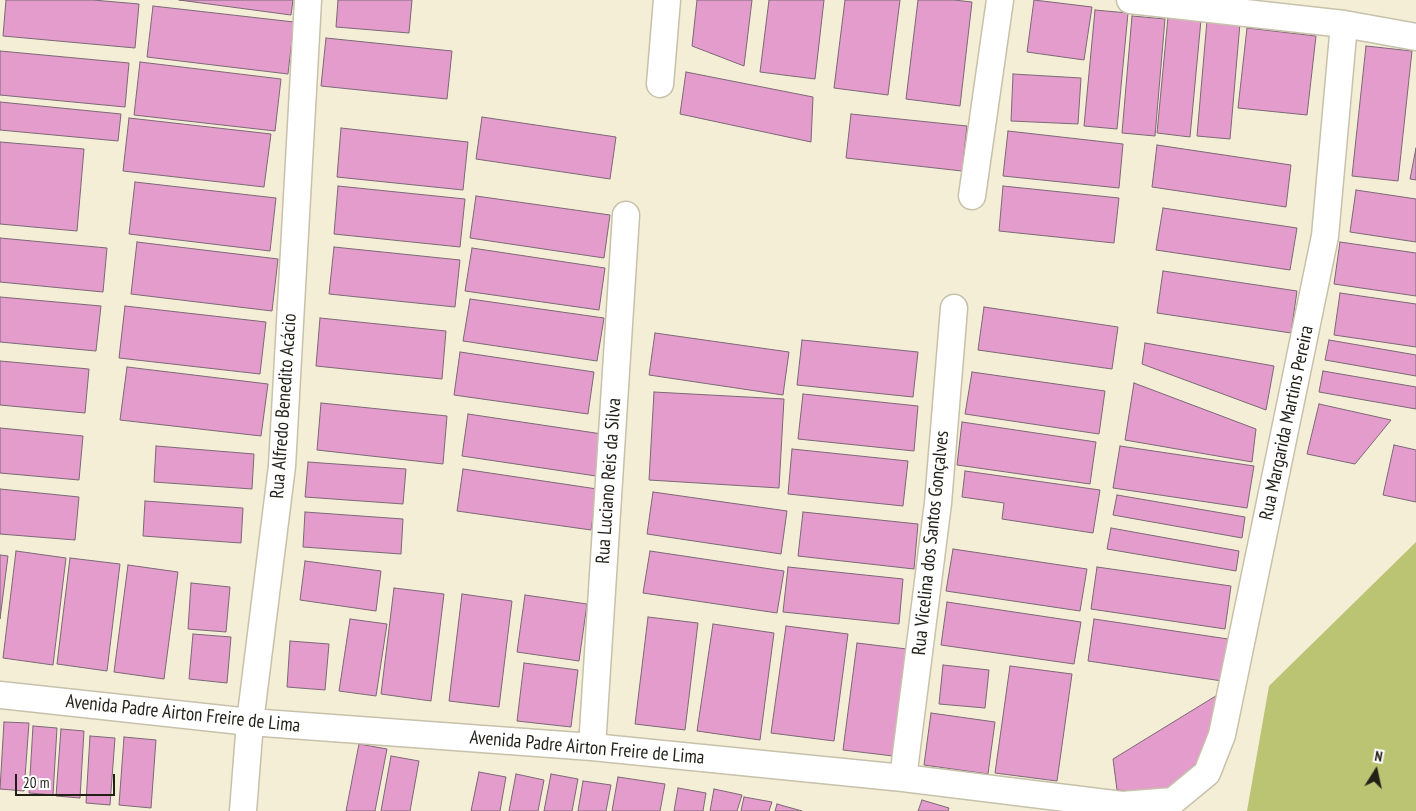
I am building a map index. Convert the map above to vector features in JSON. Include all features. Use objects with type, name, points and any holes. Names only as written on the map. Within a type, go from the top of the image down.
[{"type":"street","name":"Rua Alfredo Benedito Acácio","points":[[243,811],[250,722],[282,466],[308,0]]},
{"type":"street","points":[[660,84],[667,0]]},
{"type":"street","points":[[972,196],[1000,0]]},
{"type":"street","points":[[1130,0],[1344,24],[1416,37]]},
{"type":"street","name":"Rua Margarida Martins Pereira","points":[[1173,800],[1207,773],[1222,735],[1325,236],[1344,24]]},
{"type":"street","name":"Rua Luciano Reis da Silva","points":[[592,747],[626,215]]},
{"type":"street","name":"Rua Vicelina dos Santos Gonçalves","points":[[903,778],[938,503],[954,308]]},
{"type":"street","name":"Avenida Padre Airton Freire de Lima","points":[[0,695],[250,722],[592,747],[903,778],[1122,805],[1173,800]]},
{"type":"green space","points":[[1416,542],[1416,811],[1247,811],[1269,686]]},
{"type":"building","points":[[6,0],[93,0],[139,4],[135,48],[3,36]]},
{"type":"building","points":[[179,0],[293,0],[291,15]]},
{"type":"building","points":[[338,0],[412,0],[409,33],[336,27]]},
{"type":"building","points":[[697,0],[752,0],[744,66],[692,46]]},
{"type":"building","points":[[769,0],[824,0],[815,79],[760,72]]},
{"type":"building","points":[[845,0],[900,0],[888,95],[834,88]]},
{"type":"building","points":[[918,0],[972,2],[960,106],[906,99]]},
{"type":"building","points":[[1034,0],[1092,7],[1084,60],[1027,52]]},
{"type":"building","points":[[153,6],[294,22],[288,74],[147,57]]},
{"type":"building","points":[[1095,10],[1128,13],[1117,129],[1084,126]]},
{"type":"building","points":[[1132,16],[1165,19],[1155,136],[1122,133]]},
{"type":"building","points":[[1168,17],[1201,20],[1190,137],[1157,133]]},
{"type":"building","points":[[1207,20],[1240,23],[1230,139],[1197,136]]},
{"type":"building","points":[[1247,28],[1316,36],[1307,115],[1238,108]]},
{"type":"building","points":[[326,38],[452,51],[447,99],[321,86]]},
{"type":"building","points":[[1366,46],[1412,51],[1398,181],[1352,176]]},
{"type":"building","points":[[0,51],[129,63],[125,107],[0,95]]},
{"type":"building","points":[[140,62],[281,79],[275,131],[134,115]]},
{"type":"building","points":[[686,72],[813,97],[811,142],[680,114]]},
{"type":"building","points":[[1013,74],[1081,78],[1078,124],[1011,121]]},
{"type":"building","points":[[0,102],[121,114],[118,141],[0,130]]},
{"type":"building","points":[[851,114],[967,126],[962,171],[846,158]]},
{"type":"building","points":[[482,117],[616,137],[610,179],[476,159]]},
{"type":"building","points":[[129,118],[271,134],[264,187],[123,171]]},
{"type":"building","points":[[341,128],[468,142],[463,190],[337,177]]},
{"type":"building","points":[[1008,131],[1123,144],[1119,188],[1003,176]]},
{"type":"building","points":[[0,142],[84,149],[77,231],[0,224]]},
{"type":"building","points":[[1157,145],[1291,165],[1286,207],[1152,187]]},
{"type":"building","points":[[1416,148],[1416,180],[1410,179]]},
{"type":"building","points":[[135,182],[276,198],[270,251],[129,234]]},
{"type":"building","points":[[338,186],[465,199],[460,247],[334,234]]},
{"type":"building","points":[[1003,186],[1119,198],[1114,243],[999,231]]},
{"type":"building","points":[[1356,190],[1416,199],[1416,242],[1350,232]]},
{"type":"building","points":[[476,196],[610,215],[604,258],[470,238]]},
{"type":"building","points":[[1163,208],[1297,228],[1290,270],[1156,250]]},
{"type":"building","points":[[0,238],[107,248],[103,292],[0,282]]},
{"type":"building","points":[[137,242],[278,259],[272,311],[131,294]]},
{"type":"building","points":[[1340,242],[1416,253],[1416,296],[1334,284]]},
{"type":"building","points":[[334,247],[460,260],[455,307],[329,294]]},
{"type":"building","points":[[472,248],[605,268],[599,310],[465,291]]},
{"type":"building","points":[[1163,271],[1297,291],[1291,333],[1157,313]]},
{"type":"building","points":[[1340,293],[1416,304],[1416,347],[1334,335]]},
{"type":"building","points":[[0,297],[101,306],[96,351],[0,342]]},
{"type":"building","points":[[470,299],[604,318],[597,361],[463,341]]},
{"type":"building","points":[[125,306],[266,322],[260,374],[119,358]]},
{"type":"building","points":[[984,307],[1118,327],[1112,369],[978,350]]},
{"type":"building","points":[[320,318],[446,331],[442,379],[316,366]]},
{"type":"building","points":[[655,333],[789,352],[783,395],[649,375]]},
{"type":"building","points":[[802,340],[918,352],[913,397],[797,385]]},
{"type":"building","points":[[1329,340],[1416,355],[1416,376],[1325,360]]},
{"type":"building","points":[[1145,343],[1274,366],[1266,410],[1142,364]]},
{"type":"building","points":[[460,352],[594,372],[588,414],[454,395]]},
{"type":"building","points":[[0,361],[89,369],[85,413],[0,405]]},
{"type":"building","points":[[127,367],[268,384],[261,436],[120,420]]},
{"type":"building","points":[[1323,371],[1416,387],[1416,409],[1319,392]]},
{"type":"building","points":[[972,372],[1105,391],[1099,434],[965,414]]},
{"type":"building","points":[[1134,383],[1256,429],[1252,462],[1125,440]]},
{"type":"building","points":[[654,392],[784,399],[779,488],[649,480]]},
{"type":"building","points":[[803,394],[918,406],[914,451],[798,439]]},
{"type":"building","points":[[321,403],[447,416],[443,464],[317,450]]},
{"type":"building","points":[[1319,404],[1391,420],[1355,464],[1307,454]]},
{"type":"building","points":[[468,414],[602,434],[596,476],[462,456]]},
{"type":"building","points":[[962,422],[1096,442],[1090,484],[957,465]]},
{"type":"building","points":[[0,428],[83,436],[79,480],[0,473]]},
{"type":"building","points":[[1394,445],[1416,450],[1416,502],[1383,495]]},
{"type":"building","points":[[156,446],[254,454],[252,489],[154,482]]},
{"type":"building","points":[[1120,446],[1254,466],[1247,508],[1113,488]]},
{"type":"building","points":[[792,449],[908,461],[903,506],[788,494]]},
{"type":"building","points":[[308,462],[406,469],[403,504],[305,497]]},
{"type":"building","points":[[463,469],[597,489],[591,530],[457,511]]},
{"type":"building","points":[[965,471],[1100,490],[1093,533],[1002,519],[1004,503],[962,497]]},
{"type":"building","points":[[0,489],[79,497],[75,540],[0,534]]},
{"type":"building","points":[[653,492],[787,511],[781,554],[647,534]]},
{"type":"building","points":[[1117,495],[1245,517],[1242,538],[1113,515]]},
{"type":"building","points":[[145,501],[243,508],[241,543],[143,536]]},
{"type":"building","points":[[305,512],[403,519],[401,554],[303,547]]},
{"type":"building","points":[[803,512],[918,524],[914,569],[798,556]]},
{"type":"building","points":[[1111,528],[1239,551],[1236,571],[1107,549]]},
{"type":"building","points":[[953,549],[1087,569],[1080,611],[946,591]]},
{"type":"building","points":[[16,551],[66,558],[53,665],[3,658]]},
{"type":"building","points":[[650,551],[784,571],[777,613],[643,593]]},
{"type":"building","points":[[0,555],[8,556],[0,619]]},
{"type":"building","points":[[70,558],[120,564],[107,671],[57,664]]},
{"type":"building","points":[[305,561],[381,571],[376,611],[300,600]]},
{"type":"building","points":[[128,565],[178,572],[164,679],[114,672]]},
{"type":"building","points":[[788,567],[903,579],[899,624],[783,612]]},
{"type":"building","points":[[1097,567],[1231,586],[1225,629],[1091,609]]},
{"type":"building","points":[[191,583],[230,587],[226,632],[188,629]]},
{"type":"building","points":[[394,588],[444,594],[431,701],[381,694]]},
{"type":"building","points":[[462,594],[512,601],[499,707],[449,701]]},
{"type":"building","points":[[525,595],[587,604],[579,661],[517,652]]},
{"type":"building","points":[[947,602],[1081,622],[1074,664],[941,645]]},
{"type":"building","points":[[648,617],[698,623],[685,730],[635,724]]},
{"type":"building","points":[[350,619],[387,624],[376,696],[339,691]]},
{"type":"building","points":[[1094,619],[1228,639],[1222,681],[1088,661]]},
{"type":"building","points":[[713,624],[774,633],[760,740],[697,731]]},
{"type":"building","points":[[786,626],[848,634],[834,741],[771,733]]},
{"type":"building","points":[[193,634],[231,637],[227,683],[189,679]]},
{"type":"building","points":[[290,641],[329,644],[325,690],[287,687]]},
{"type":"building","points":[[857,643],[907,649],[893,756],[843,750]]},
{"type":"building","points":[[524,663],[578,670],[571,727],[517,721]]},
{"type":"building","points":[[943,665],[989,670],[985,708],[939,704]]},
{"type":"building","points":[[1010,666],[1072,674],[1057,781],[995,773]]},
{"type":"building","points":[[1219,694],[1213,744],[1176,786],[1155,794],[1117,790],[1113,759]]},
{"type":"building","points":[[931,713],[995,722],[988,774],[924,765]]},
{"type":"building","points":[[4,722],[29,723],[24,791],[0,789]]},
{"type":"building","points":[[33,726],[57,728],[53,795],[29,793]]},
{"type":"building","points":[[61,729],[84,731],[80,798],[56,796]]},
{"type":"building","points":[[90,736],[115,738],[110,805],[86,803]]},
{"type":"building","points":[[124,737],[156,740],[151,808],[119,805]]},
{"type":"building","points":[[359,744],[387,749],[375,811],[346,811]]},
{"type":"building","points":[[391,756],[419,761],[410,811],[381,811]]},
{"type":"building","points":[[479,772],[506,777],[500,811],[471,811]]},
{"type":"building","points":[[516,774],[544,780],[538,811],[509,811]]},
{"type":"building","points":[[551,774],[578,779],[572,811],[544,811]]},
{"type":"building","points":[[618,777],[665,784],[660,811],[612,811]]},
{"type":"building","points":[[583,781],[611,785],[606,811],[578,811]]},
{"type":"building","points":[[678,788],[706,793],[703,811],[674,811]]},
{"type":"building","points":[[714,789],[742,795],[737,811],[710,811]]},
{"type":"building","points":[[744,797],[772,802],[769,811],[741,811]]},
{"type":"building","points":[[922,800],[949,808],[948,811],[918,811]]},
{"type":"building","points":[[777,804],[802,811],[775,811]]}]
